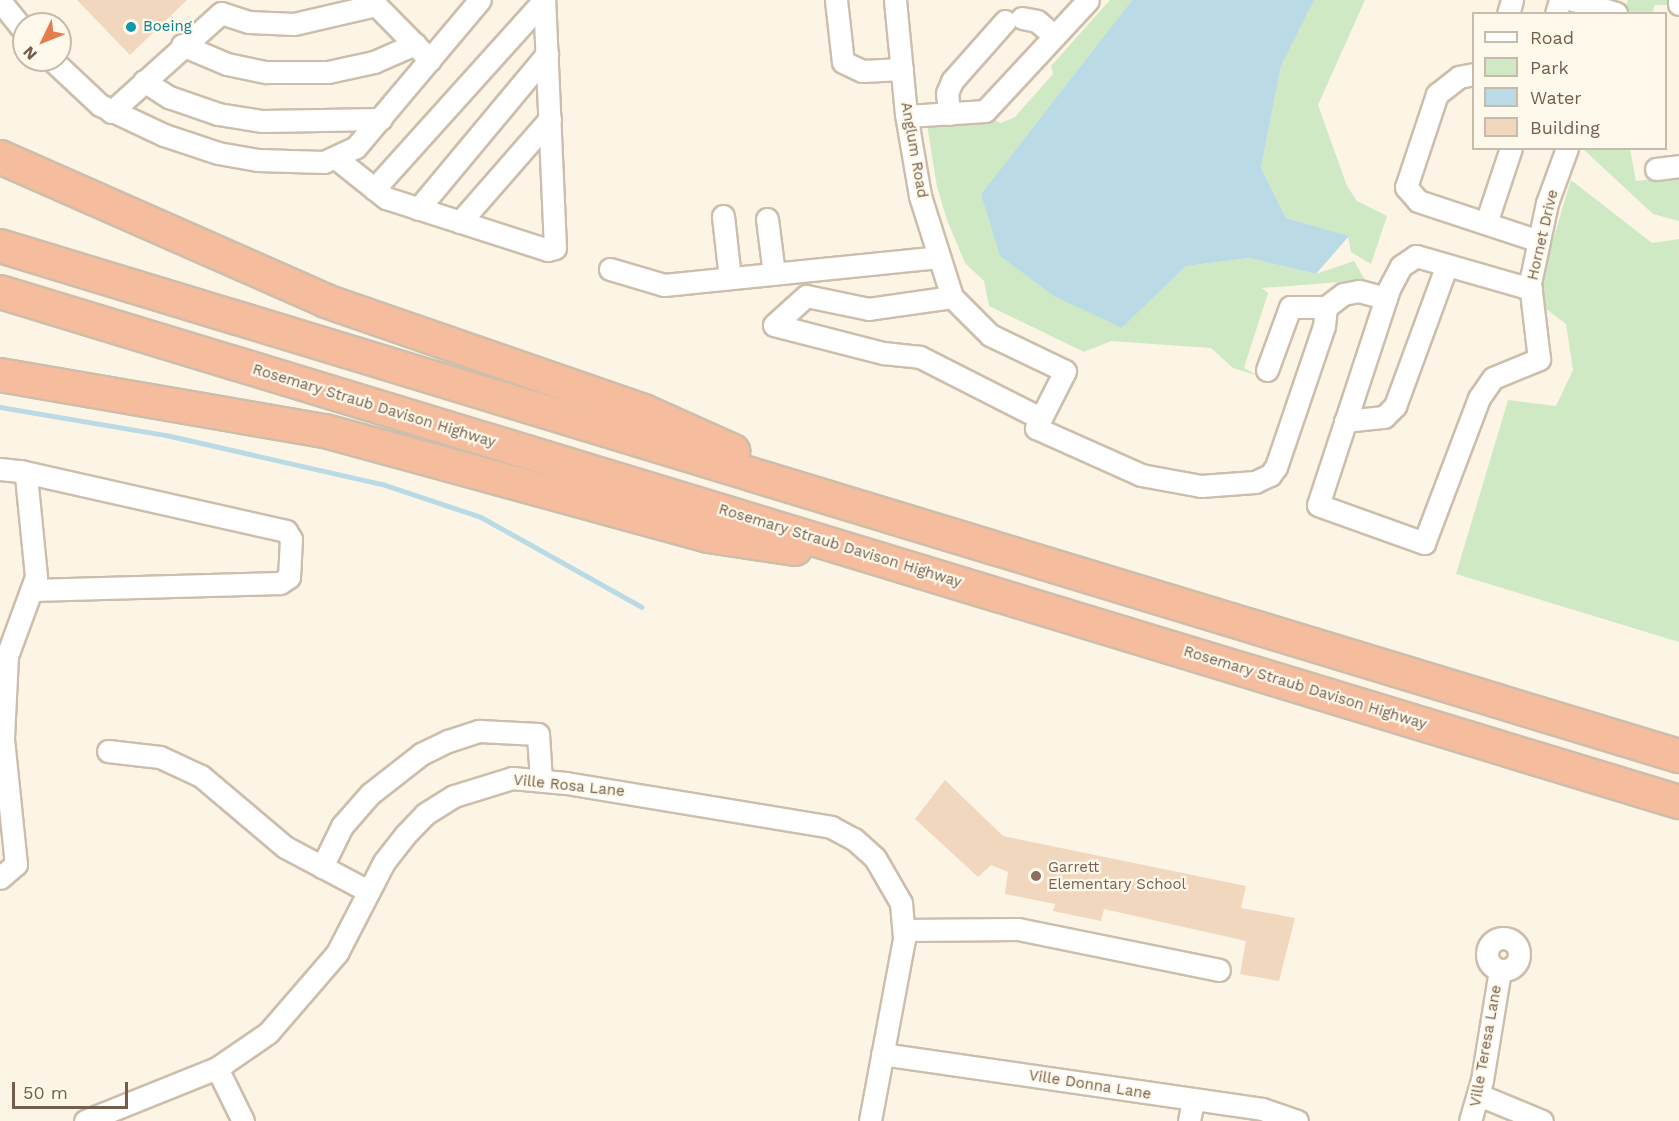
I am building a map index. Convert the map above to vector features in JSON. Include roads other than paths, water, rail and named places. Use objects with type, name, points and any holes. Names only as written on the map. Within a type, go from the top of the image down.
[{"type":"highway","points":[[0,157],[326,301],[644,411],[857,506]]},
{"type":"highway","points":[[0,246],[1679,756]]},
{"type":"highway","name":"Rosemary Straub Davison Highway","points":[[0,292],[1679,802]]},
{"type":"highway","points":[[0,375],[325,431],[708,536],[910,567]]},
{"type":"street","points":[[66,72],[111,112],[218,153],[258,160],[324,162],[337,159],[356,147],[480,0]]},
{"type":"street","points":[[337,159],[386,198],[548,250],[555,248],[544,0]]},
{"type":"street","points":[[374,189],[526,16],[544,0]]},
{"type":"street","points":[[836,0],[843,62],[862,71],[902,69]]},
{"type":"street","name":"Anglum Road","points":[[895,0],[907,116],[920,196],[952,297]]},
{"type":"street","points":[[907,116],[985,111],[1088,0]]},
{"type":"street","points":[[1573,0],[1613,12]]},
{"type":"street","points":[[0,2],[12,16]]},
{"type":"street","points":[[111,112],[182,45],[221,13],[249,22],[294,24],[376,5],[430,60]]},
{"type":"street","points":[[948,114],[947,93],[952,81],[1013,20],[1037,21],[1054,36]]},
{"type":"street","points":[[182,45],[227,64],[266,72],[328,72],[374,62],[415,44]]},
{"type":"street","points":[[418,209],[547,54]]},
{"type":"street","points":[[1472,74],[1459,77],[1437,94],[1406,187],[1419,201],[1539,241]]},
{"type":"street","points":[[144,81],[169,97],[229,116],[262,121],[381,119]]},
{"type":"street","points":[[460,222],[550,119]]},
{"type":"street","points":[[1486,223],[1510,150]]},
{"type":"street","name":"Hornet Drive","points":[[1346,421],[1318,505],[1424,543],[1479,398],[1493,378],[1539,359],[1531,289],[1547,203],[1566,150]]},
{"type":"street","points":[[1656,169],[1679,166]]},
{"type":"street","points":[[723,216],[730,278]]},
{"type":"street","points":[[767,219],[774,274]]},
{"type":"street","points":[[1447,265],[1395,406],[1384,417],[1346,421],[1386,298],[1401,266],[1416,256],[1531,289]]},
{"type":"street","points":[[610,268],[664,285],[939,257]]},
{"type":"street","points":[[1267,370],[1290,307],[1326,307],[1343,294],[1359,291],[1386,298]]},
{"type":"street","points":[[1040,418],[920,357],[883,353],[774,325],[806,296],[869,309],[952,297],[990,335],[1065,371],[1036,428],[1141,475],[1201,486],[1255,482],[1270,475],[1276,466],[1324,326],[1326,307]]},
{"type":"street","points":[[0,878],[16,864],[3,739],[7,656],[36,577],[26,476],[10,470]]},
{"type":"street","points":[[10,470],[286,531],[291,538],[289,577],[280,583],[32,590]]},
{"type":"street","points":[[322,867],[342,826],[370,794],[421,754],[448,741],[479,731],[538,734],[541,780]]},
{"type":"street","points":[[108,751],[160,757],[201,776],[222,789],[262,829],[322,867],[368,891]]},
{"type":"street","name":"Ville Rosa Lane","points":[[85,1121],[217,1068],[268,1033],[316,982],[337,953],[384,862],[425,814],[454,796],[484,784],[512,778],[541,780],[831,827],[854,839],[875,858],[901,903],[904,930],[870,1121]]},
{"type":"street","points":[[904,930],[1018,928],[1219,970]]},
{"type":"street","name":"Ville Teresa Lane","points":[[1470,1121],[1479,1095],[1500,970]]},
{"type":"street","name":"Ville Donna Lane","points":[[882,1054],[1191,1111],[1262,1109],[1297,1121]]},
{"type":"street","points":[[217,1068],[243,1121]]},
{"type":"street","points":[[1479,1095],[1542,1121]]},
{"type":"water","points":[[1132,0],[1314,0],[1281,66],[1261,168],[1286,218],[1349,236],[1316,274],[1249,258],[1186,266],[1122,328],[1054,296],[1000,256],[981,194]]},
{"type":"waterway","points":[[0,407],[166,435],[382,484],[481,517],[642,607]]},
{"type":"place","name":"Boeing","points":[[131,27]]},
{"type":"place","name":"Garrett Elementary School","points":[[1036,876]]}]
